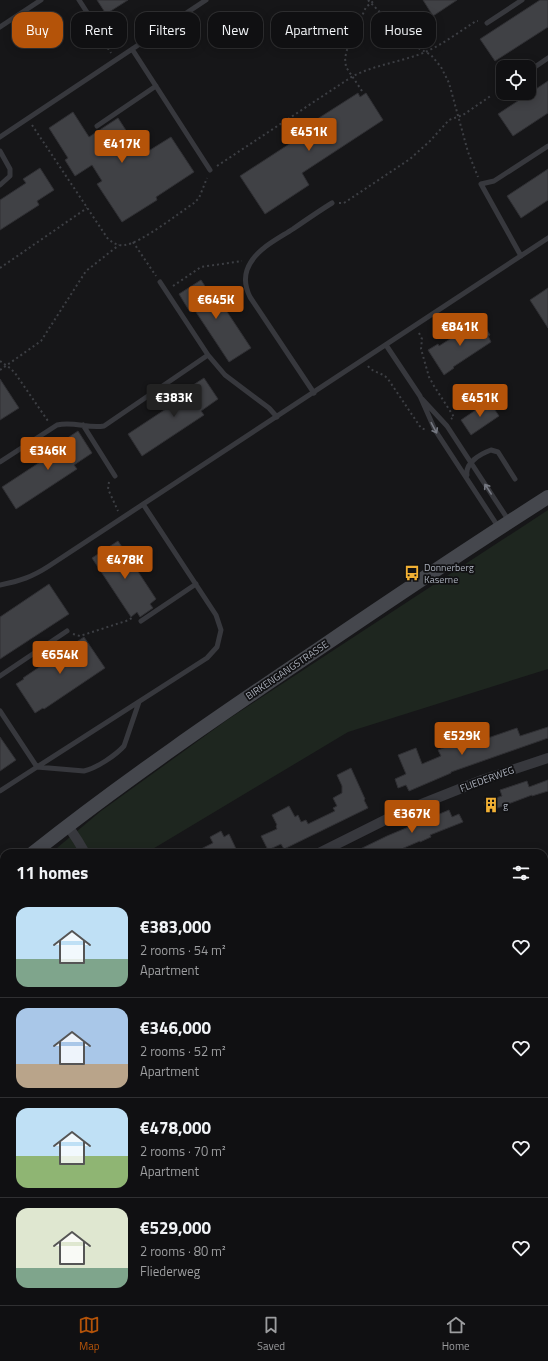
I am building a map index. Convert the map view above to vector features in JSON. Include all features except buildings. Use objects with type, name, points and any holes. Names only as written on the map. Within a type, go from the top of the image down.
[{"type":"street","name":"BIRKENGANGSTRASSE","points":[[38,849],[139,773],[264,686],[548,497]]},
{"type":"street","name":"FLIEDERWEG","points":[[327,849],[399,813],[482,780],[548,758]]},
{"type":"street","points":[[68,826],[83,849]]},
{"type":"lane","points":[[0,27],[41,0]]},
{"type":"lane","points":[[79,0],[87,12]]},
{"type":"lane","points":[[0,137],[206,0]]},
{"type":"lane","points":[[487,23],[522,0]]},
{"type":"lane","points":[[132,49],[210,170]]},
{"type":"lane","points":[[536,66],[548,58]]},
{"type":"lane","points":[[97,126],[156,86]]},
{"type":"lane","points":[[521,256],[481,184],[494,181],[548,146]]},
{"type":"lane","points":[[0,151],[10,169],[10,176],[0,185]]},
{"type":"lane","points":[[314,393],[250,297],[245,282],[247,270],[253,259],[264,248],[332,203]]},
{"type":"lane","points":[[0,585],[33,576],[548,238]]},
{"type":"lane","points":[[160,282],[208,355],[225,375],[269,408],[277,417]]},
{"type":"lane","points":[[386,345],[420,396],[445,423],[471,462],[504,525]]},
{"type":"lane","points":[[0,462],[52,427],[67,423],[89,427],[100,427],[112,422],[208,355]]},
{"type":"lane","points":[[420,396],[435,430],[468,478],[504,525]]},
{"type":"lane","points":[[83,425],[115,476]]},
{"type":"lane","points":[[468,478],[466,470],[467,466],[487,451],[491,450],[498,452],[515,479]]},
{"type":"lane","points":[[0,791],[207,658],[217,647],[221,630],[216,615],[143,504]]},
{"type":"lane","points":[[141,621],[196,584]]},
{"type":"lane","points":[[0,676],[67,631]]},
{"type":"lane","points":[[37,767],[84,771],[91,770],[120,751],[124,746],[139,702]]},
{"type":"lane","points":[[0,711],[2,717],[37,767]]},
{"type":"path","points":[[368,0],[413,45],[431,55],[445,74],[468,152],[481,184]]},
{"type":"path","points":[[362,90],[346,67],[346,50],[363,13],[370,3],[375,0]]},
{"type":"path","points":[[28,119],[108,239],[113,243],[125,245],[133,242],[199,198],[210,170],[353,76],[367,69],[426,52],[476,21],[487,23]]},
{"type":"path","points":[[108,48],[116,60]]},
{"type":"path","points":[[332,203],[344,203],[402,166],[430,141],[449,120],[463,115],[496,92]]},
{"type":"path","points":[[0,268],[87,208]]},
{"type":"path","points":[[133,242],[160,282]]},
{"type":"path","points":[[0,370],[41,341],[86,271],[119,245]]},
{"type":"path","points":[[166,291],[200,267],[253,259]]},
{"type":"path","points":[[0,361],[15,373],[52,427]]},
{"type":"path","points":[[112,471],[108,489],[121,519]]},
{"type":"path","points":[[67,631],[80,636],[129,620],[137,614],[141,621]]},
{"type":"shaded area","points":[[548,510],[548,669],[348,732],[153,849],[56,849],[101,811],[227,720]]},
{"type":"place","name":"Donnerberg Kaserne","points":[[412,573]]},
{"type":"place","name":"g","points":[[491,805]]}]
